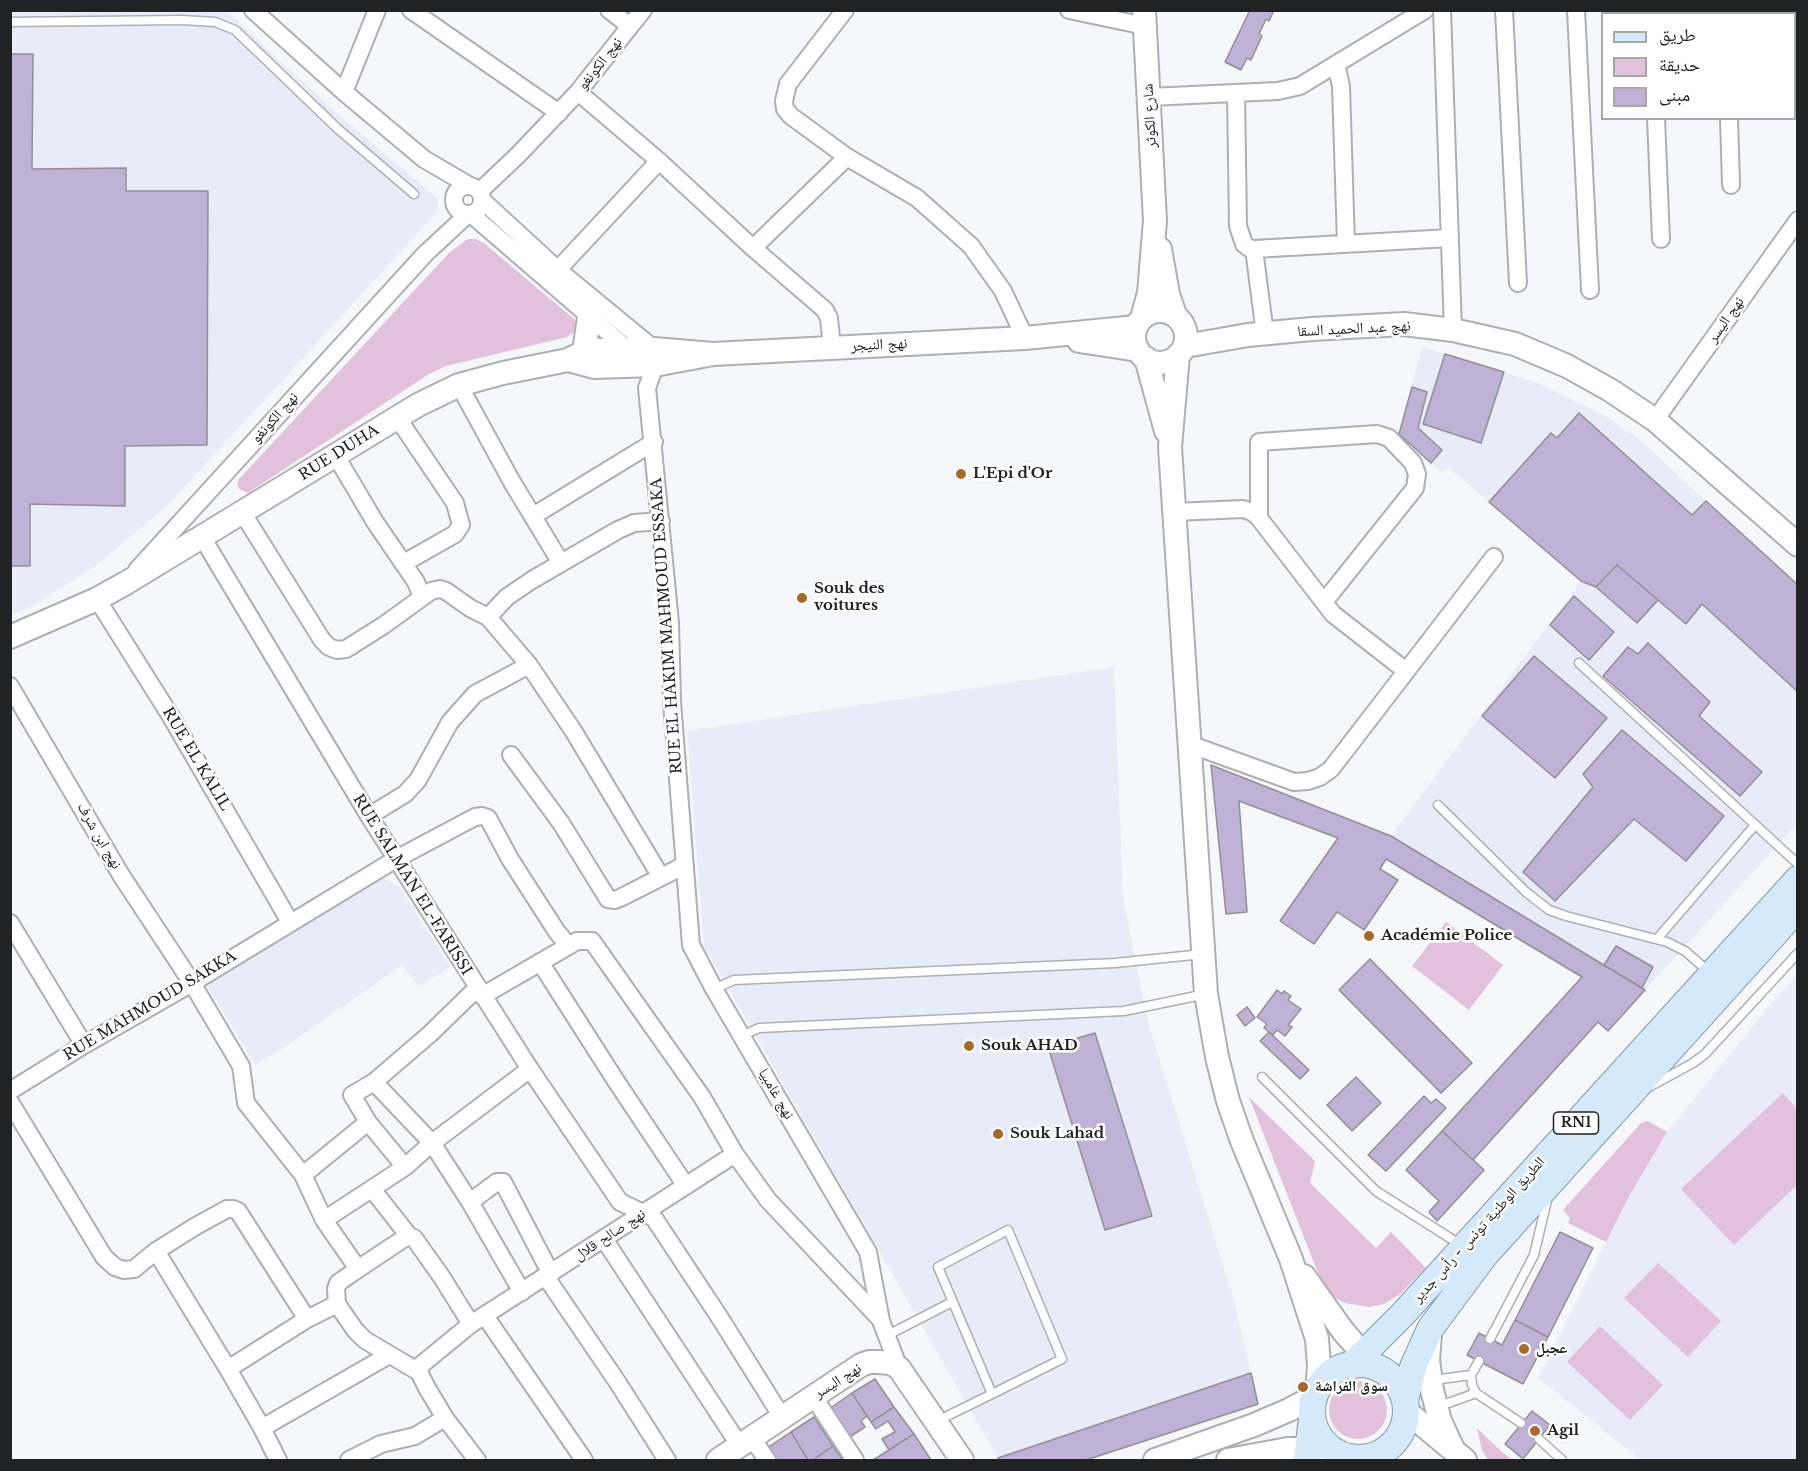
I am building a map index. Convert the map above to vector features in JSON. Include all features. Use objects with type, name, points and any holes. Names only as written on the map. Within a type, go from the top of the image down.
[{"type":"main road","name":"شارع الكوثر","points":[[1144,18],[1155,221],[1168,294],[1179,319]]},
{"type":"main road","name":"شارع الكوثر","points":[[1140,338],[1149,292],[1155,221]]},
{"type":"main road","points":[[1170,447],[1140,338],[1158,311],[1179,319],[1186,330],[1181,351],[1170,447],[1206,994],[1227,1101],[1292,1259],[1317,1339],[1319,1366],[1308,1455]]},
{"type":"main road","points":[[576,356],[589,317]]},
{"type":"main road","name":"نهج عبد الحميد السقا","points":[[1179,319],[1220,332],[1256,335]]},
{"type":"main road","name":"نهج عبد الحميد السقا","points":[[1181,351],[1256,335],[1404,324],[1453,330],[1515,344],[1567,366],[1610,390],[1655,420],[1797,545]]},
{"type":"main road","name":"نهج النيجر","points":[[655,357],[1035,337],[1140,338]]},
{"type":"main road","points":[[1140,338],[1154,362],[1162,362],[1181,351]]},
{"type":"main road","name":"RUE DUHA","points":[[10,638],[97,599],[126,583],[436,395],[459,385],[576,356],[594,367],[655,357]]},
{"type":"main road","name":"الطريق الوطنية تونس - رأس جدير","points":[[1365,1363],[1403,1314],[1797,879]]},
{"type":"main road","name":"الطريق الوطنية تونس - رأس جدير","points":[[1405,1406],[1413,1367],[1430,1329],[1485,1254],[1797,908]]},
{"type":"main road","points":[[1292,1259],[1365,1363],[1392,1378],[1400,1388],[1405,1406],[1459,1455]]},
{"type":"main road","points":[[1430,1329],[1428,1360],[1436,1408],[1459,1455]]},
{"type":"main road","name":"نهج اليسر","points":[[718,1461],[813,1396],[869,1362],[890,1363],[899,1368]]},
{"type":"main road","name":"RN1","points":[[1315,1401],[1331,1374],[1365,1363]]},
{"type":"main road","points":[[899,1368],[937,1421],[958,1459]]},
{"type":"main road","points":[[1315,1401],[1317,1432],[1326,1444],[1350,1457]]},
{"type":"main road","points":[[1155,1461],[1315,1401]]},
{"type":"main road","name":"RN1","points":[[1350,1457],[1375,1456],[1387,1452],[1405,1423],[1405,1406]]},
{"type":"main road","points":[[1228,1461],[1288,1449],[1308,1455],[1350,1457]]},
{"type":"street","points":[[253,10],[553,275],[655,357],[647,388]]},
{"type":"street","points":[[344,92],[377,10]]},
{"type":"street","points":[[411,10],[559,113]]},
{"type":"street","points":[[609,10],[630,26]]},
{"type":"street","name":"نهج الكونغو","points":[[126,583],[425,254],[469,202],[578,92],[643,10]]},
{"type":"street","points":[[845,10],[788,84],[784,101],[785,109],[791,116],[847,157],[917,198],[971,246],[986,264],[1035,337]]},
{"type":"street","points":[[1070,10],[1144,18]]},
{"type":"street","points":[[1388,32],[1396,10]]},
{"type":"street","points":[[1149,97],[1278,91],[1300,86],[1425,10]]},
{"type":"street","points":[[1443,10],[1453,330]]},
{"type":"street","points":[[1504,10],[1518,283]]},
{"type":"street","points":[[1576,10],[1590,290]]},
{"type":"street","points":[[1336,64],[1341,86],[1346,244]]},
{"type":"street","points":[[578,92],[659,161],[753,248],[825,310],[829,318],[832,348]]},
{"type":"street","points":[[1236,94],[1238,226],[1244,244],[1249,249],[1450,238]]},
{"type":"street","points":[[1656,120],[1661,239]]},
{"type":"street","points":[[1729,120],[1731,185]]},
{"type":"street","points":[[753,248],[847,157]]},
{"type":"street","points":[[553,275],[659,161]]},
{"type":"street","name":"نهج اليسر","points":[[1655,420],[1797,220]]},
{"type":"street","points":[[1254,249],[1256,335]]},
{"type":"street","points":[[553,275],[589,317],[632,359],[647,388]]},
{"type":"street","points":[[459,385],[561,562]]},
{"type":"street","name":"RUE EL HAKIM MAHMOUD ESSAKA","points":[[647,388],[661,521],[685,865]]},
{"type":"street","points":[[397,417],[455,503],[461,525],[455,534],[404,563]]},
{"type":"street","points":[[1259,518],[1259,442],[1377,434],[1389,438],[1413,463],[1417,474],[1415,488],[1324,602]]},
{"type":"street","points":[[533,516],[654,442]]},
{"type":"street","points":[[336,456],[375,522],[416,582],[422,597]]},
{"type":"street","points":[[1174,512],[1243,508],[1259,518],[1333,614],[1406,671]]},
{"type":"street","points":[[242,512],[322,640],[329,647],[337,650],[346,649],[431,591],[440,589],[488,617],[529,665],[604,781],[661,877]]},
{"type":"street","points":[[488,617],[507,597],[561,562],[634,523],[661,521]]},
{"type":"street","name":"RUE SALMAN EL-FARISSI","points":[[202,537],[369,816],[530,1069],[620,1202],[645,1213]]},
{"type":"street","points":[[1189,744],[1294,782],[1320,777],[1330,769],[1494,557]]},
{"type":"street","name":"RUE EL KALIL","points":[[97,599],[170,715],[290,922]]},
{"type":"street","points":[[369,816],[405,794],[418,780],[450,722],[474,694],[529,665]]},
{"type":"street","name":"نهج ابن شرف","points":[[10,686],[121,875],[192,982],[241,1066],[246,1103],[303,1175],[324,1220],[358,1269]]},
{"type":"street","points":[[511,755],[561,823],[608,899],[615,900],[622,897],[685,865]]},
{"type":"street","name":"RUE MAHMOUD SAKKA","points":[[10,1091],[396,859],[469,820],[482,816],[488,818],[510,859],[557,932],[569,946]]},
{"type":"street","name":"نهج غامبيا","points":[[685,865],[691,945],[694,954],[867,1252],[884,1329]]},
{"type":"street","points":[[10,922],[84,1045]]},
{"type":"street","points":[[405,1167],[368,1122],[352,1095],[374,1082],[480,992],[577,941],[592,941],[702,1097],[735,1154],[768,1200],[884,1329],[899,1368]]},
{"type":"street","points":[[540,962],[686,1186]]},
{"type":"street","points":[[324,1220],[405,1167],[432,1143],[530,1069]]},
{"type":"street","points":[[374,1082],[432,1143],[470,1202],[522,1292]]},
{"type":"street","points":[[10,1102],[104,1257],[115,1267],[124,1270],[134,1269],[156,1251],[196,1226],[227,1209],[238,1211],[307,1319]]},
{"type":"street","points":[[303,1175],[368,1122]]},
{"type":"street","name":"نهج صالح قلال","points":[[418,1372],[421,1365],[478,1320],[735,1154]]},
{"type":"street","points":[[470,1202],[496,1182],[503,1182],[548,1275],[667,1461]]},
{"type":"street","points":[[372,1189],[409,1236],[414,1238],[478,1320],[584,1461]]},
{"type":"street","points":[[645,1213],[654,1218],[782,1417]]},
{"type":"street","points":[[409,1236],[338,1283],[337,1304],[365,1341],[418,1372],[446,1418],[477,1461]]},
{"type":"street","points":[[604,1239],[746,1442],[766,1461]]},
{"type":"street","points":[[156,1251],[228,1369],[278,1461]]},
{"type":"street","points":[[228,1369],[307,1319],[337,1304]]},
{"type":"street","points":[[262,1428],[389,1355]]},
{"type":"street","points":[[813,1396],[855,1461]]},
{"type":"street","points":[[349,1461],[381,1444],[415,1436],[446,1418]]},
{"type":"lane","points":[[10,22],[182,20],[215,22],[235,30],[338,129],[414,194]]},
{"type":"lane","points":[[1579,663],[1797,864]]},
{"type":"lane","points":[[1438,805],[1526,892],[1549,910],[1658,939],[1685,951],[1711,974]]},
{"type":"lane","points":[[1658,939],[1755,825]]},
{"type":"lane","points":[[1624,1100],[1693,1063],[1705,1054],[1797,953]]},
{"type":"lane","points":[[714,989],[734,980],[1115,963],[1203,954]]},
{"type":"lane","points":[[742,1036],[759,1028],[1124,1011],[1206,994]]},
{"type":"lane","points":[[1262,1077],[1376,1191],[1464,1247]]},
{"type":"lane","points":[[1490,1339],[1534,1255],[1552,1180]]},
{"type":"lane","points":[[937,1421],[992,1394],[1062,1359],[1008,1230],[938,1267],[992,1394]]},
{"type":"lane","points":[[884,1329],[952,1302]]},
{"type":"lane","points":[[1479,1361],[1471,1375],[1476,1393],[1521,1423]]},
{"type":"lane","points":[[1430,1380],[1471,1375]]},
{"type":"lane","points":[[1436,1408],[1476,1393]]},
{"type":"lane","points":[[1539,1439],[1562,1461]]},
{"type":"shaded area","points":[[11,11],[227,11],[338,114],[438,199],[438,211],[167,506],[93,568],[34,605],[11,615]]},
{"type":"shaded area","points":[[1422,347],[1538,383],[1609,418],[1641,441],[1797,585],[1797,824],[1645,990],[1391,836],[1581,581],[1448,467],[1442,473],[1399,434]]},
{"type":"shaded area","name":"Souk Lahad","points":[[1114,667],[1123,898],[1147,1019],[1234,1301],[1258,1404],[1086,1460],[999,1460],[704,946],[687,731]]},
{"type":"shaded area","points":[[378,877],[399,886],[450,967],[419,987],[402,965],[279,1051],[255,1065],[205,982]]},
{"type":"shaded area","points":[[1797,975],[1797,1460],[1641,1460],[1538,1378],[1628,1198],[1667,1132]]},
{"type":"green space","points":[[468,239],[476,239],[485,244],[574,319],[577,330],[567,337],[446,366],[429,374],[248,493],[239,489],[237,484],[239,479],[450,252]]},
{"type":"green space","points":[[1446,922],[1503,965],[1469,1010],[1412,966]]},
{"type":"green space","points":[[1783,1093],[1797,1109],[1797,1185],[1734,1245],[1681,1189]]},
{"type":"green space","points":[[1249,1097],[1315,1161],[1310,1183],[1376,1248],[1391,1232],[1426,1268],[1400,1294],[1384,1304],[1369,1307],[1345,1303],[1335,1298],[1326,1288],[1318,1273]]},
{"type":"green space","points":[[1648,1121],[1667,1132],[1628,1198],[1606,1242],[1568,1223],[1570,1218],[1563,1210],[1641,1123]]},
{"type":"green space","points":[[1658,1263],[1721,1321],[1688,1357],[1624,1298]]},
{"type":"green space","points":[[1600,1326],[1663,1385],[1630,1420],[1567,1362]]},
{"type":"green space","points":[[1358,1381],[1369,1383],[1379,1389],[1385,1399],[1387,1410],[1385,1421],[1379,1431],[1369,1437],[1358,1439],[1347,1437],[1337,1431],[1331,1421],[1329,1410],[1331,1399],[1337,1389],[1347,1383]]},
{"type":"green space","points":[[1477,1428],[1512,1460],[1488,1460],[1482,1450]]},
{"type":"building","points":[[1250,10],[1274,10],[1269,21],[1266,19],[1259,34],[1262,36],[1251,60],[1247,58],[1241,70],[1225,62]]},
{"type":"building","points":[[10,54],[33,54],[32,169],[126,168],[126,191],[208,191],[207,445],[125,446],[125,506],[30,504],[30,566],[10,566]]},
{"type":"building","points":[[1445,354],[1504,372],[1481,443],[1423,424]]},
{"type":"building","points":[[1412,387],[1427,392],[1418,428],[1442,450],[1431,463],[1399,434]]},
{"type":"building","points":[[1579,413],[1692,515],[1706,501],[1798,585],[1798,692],[1702,604],[1686,624],[1617,565],[1596,587],[1581,581],[1489,502],[1551,433],[1557,438]]},
{"type":"building","points":[[1617,565],[1658,600],[1637,623],[1596,587]]},
{"type":"building","points":[[1574,596],[1614,632],[1589,660],[1550,625]]},
{"type":"building","points":[[1648,643],[1710,702],[1699,716],[1762,772],[1740,796],[1603,676],[1628,647],[1638,654]]},
{"type":"building","points":[[1534,656],[1607,718],[1555,778],[1482,716]]},
{"type":"building","points":[[1622,730],[1724,816],[1686,861],[1634,819],[1555,901],[1523,872],[1593,787],[1583,774]]},
{"type":"building","points":[[1211,765],[1391,836],[1645,990],[1608,1031],[1598,1022],[1473,1160],[1442,1131],[1582,977],[1386,859],[1380,869],[1398,880],[1364,930],[1337,912],[1314,944],[1280,921],[1338,838],[1239,801],[1247,912],[1226,914]]},
{"type":"building","points":[[1616,946],[1653,967],[1642,988],[1604,965]]},
{"type":"building","points":[[1370,959],[1472,1063],[1441,1093],[1339,990]]},
{"type":"building","points":[[1277,990],[1282,994],[1284,991],[1291,996],[1288,1000],[1301,1009],[1288,1025],[1292,1027],[1285,1036],[1277,1030],[1273,1035],[1264,1028],[1267,1024],[1257,1017]]},
{"type":"building","points":[[1247,1007],[1255,1018],[1245,1026],[1237,1015]]},
{"type":"building","points":[[1269,1032],[1309,1070],[1300,1079],[1260,1041]]},
{"type":"building","points":[[1095,1033],[1152,1216],[1105,1230],[1048,1047]]},
{"type":"building","points":[[1356,1077],[1381,1103],[1352,1131],[1327,1105]]},
{"type":"building","points":[[1424,1096],[1431,1103],[1436,1099],[1446,1108],[1386,1171],[1368,1155]]},
{"type":"building","points":[[1442,1131],[1484,1170],[1437,1221],[1429,1212],[1439,1201],[1406,1170]]},
{"type":"building","points":[[1560,1232],[1593,1248],[1548,1337],[1515,1320]]},
{"type":"building","points":[[1515,1320],[1548,1337],[1523,1384],[1467,1355],[1479,1333],[1502,1345]]},
{"type":"building","points":[[1251,1373],[1258,1404],[1086,1460],[999,1460],[998,1458]]},
{"type":"building","points":[[875,1379],[894,1407],[871,1422],[852,1393]]},
{"type":"building","points":[[852,1393],[867,1416],[861,1421],[865,1427],[848,1438],[829,1409]]},
{"type":"building","points":[[894,1407],[914,1434],[889,1450],[882,1439],[895,1432],[888,1421],[876,1429],[871,1422]]},
{"type":"building","points":[[1532,1411],[1550,1425],[1523,1459],[1505,1444]]},
{"type":"building","points":[[814,1417],[833,1446],[813,1460],[808,1460],[791,1432]]},
{"type":"building","points":[[791,1432],[808,1460],[775,1460],[767,1448]]},
{"type":"building","points":[[914,1434],[931,1460],[873,1460],[889,1450]]},
{"type":"building","points":[[833,1446],[843,1460],[813,1460]]},
{"type":"place","name":"L'Epi d'Or","points":[[961,474]]},
{"type":"place","name":"Souk des voitures","points":[[802,598]]},
{"type":"place","name":"Académie Police","points":[[1369,936]]},
{"type":"place","name":"Souk AHAD","points":[[969,1046]]},
{"type":"place","name":"Souk Lahad","points":[[998,1134]]},
{"type":"place","name":"عجبل","points":[[1524,1349]]},
{"type":"place","name":"سوق الفراشة","points":[[1303,1387]]},
{"type":"place","name":"Agil","points":[[1535,1431]]}]
